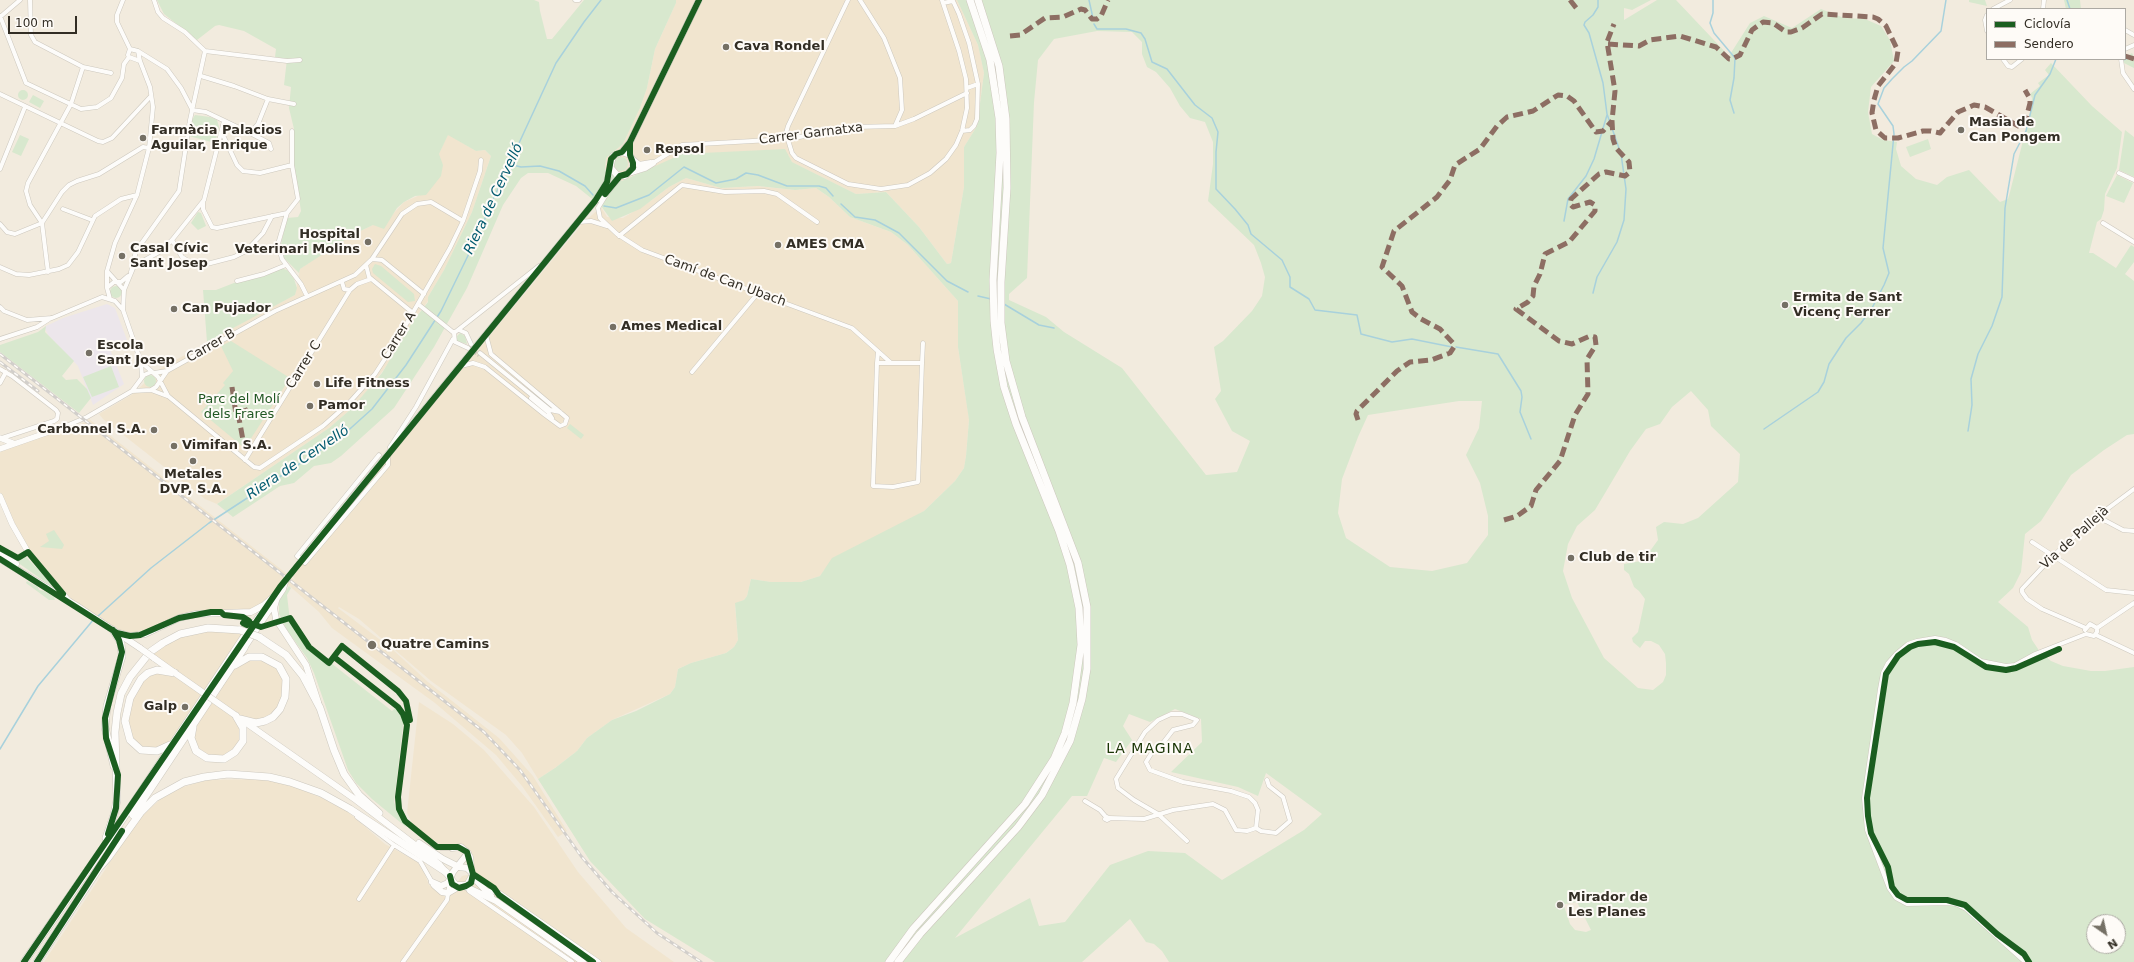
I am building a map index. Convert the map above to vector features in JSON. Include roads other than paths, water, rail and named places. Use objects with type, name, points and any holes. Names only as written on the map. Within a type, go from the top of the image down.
[{"type":"highway","points":[[898,962],[920,934],[1018,827],[1042,796],[1070,741],[1082,699],[1087,669],[1088,640],[1084,591],[1074,551],[1016,399],[1006,361],[997,281],[1000,153],[999,118],[990,60],[970,0]]},
{"type":"highway","points":[[889,962],[913,929],[1013,817],[1035,789],[1054,759],[1065,733],[1077,685],[1082,644],[1079,608],[1074,579],[1059,531],[1025,448],[1008,400],[999,362],[994,321],[1007,181],[1006,111],[999,66],[978,0]]},
{"type":"highway","points":[[103,845],[114,815],[118,775],[115,732],[118,708],[125,686],[140,661],[162,642],[189,631],[217,627],[240,630],[259,637],[279,649],[292,662],[308,684],[320,708],[344,774],[359,795],[379,814]]},
{"type":"highway","points":[[112,630],[121,643],[122,656],[107,706],[105,727],[118,775]]},
{"type":"highway","points":[[24,962],[244,637]]},
{"type":"highway","points":[[37,962],[244,648]]},
{"type":"highway","points":[[230,669],[244,659],[254,656],[267,658],[279,666],[286,679],[286,693],[280,709],[273,717],[256,723],[237,717]]},
{"type":"highway","points":[[174,742],[163,750],[151,752],[137,747],[128,736],[125,721],[128,703],[136,686],[145,676],[157,670],[175,673]]},
{"type":"highway","points":[[193,724],[191,738],[194,747],[200,754],[207,758],[216,760],[227,758],[238,749],[243,740],[243,728],[237,717]]},
{"type":"highway","points":[[99,868],[149,803],[176,786],[199,778],[228,774],[269,777],[309,788],[350,809],[446,872]]},
{"type":"main road","points":[[303,558],[593,203],[607,182],[613,156],[622,152],[630,142],[699,0]]},
{"type":"main road","points":[[629,173],[633,168],[630,142]]},
{"type":"main road","points":[[622,152],[631,157],[640,165],[653,163]]},
{"type":"main road","points":[[593,203],[606,194],[620,176],[645,168],[653,163]]},
{"type":"main road","points":[[610,168],[613,172],[620,176]]},
{"type":"main road","points":[[0,553],[54,592]]},
{"type":"main road","points":[[0,559],[70,602],[140,648],[356,800],[428,855],[446,872],[456,885],[462,886],[496,901]]},
{"type":"main road","points":[[112,630],[130,636],[140,635],[179,618],[202,613],[251,612],[260,608],[275,597]]},
{"type":"main road","points":[[244,637],[275,597]]},
{"type":"main road","points":[[244,648],[275,597]]},
{"type":"main road","points":[[275,597],[274,608],[276,619],[306,665],[320,708]]},
{"type":"main road","points":[[356,800],[379,814],[436,856],[459,867],[464,867],[496,901],[583,962]]},
{"type":"main road","points":[[432,882],[435,887],[448,893],[469,883],[471,874],[468,853],[461,847],[452,848]]},
{"type":"main road","points":[[452,848],[461,852],[462,860]]},
{"type":"main road","points":[[432,882],[442,886],[451,879],[453,872],[459,867],[462,860],[468,853]]},
{"type":"street","points":[[20,0],[0,16],[26,83],[82,109],[89,108],[104,104],[111,98],[122,78],[124,64],[131,58]]},
{"type":"street","points":[[30,0],[32,39],[83,67],[111,73]]},
{"type":"street","points":[[123,0],[117,15],[117,22],[130,49],[128,54],[144,69]]},
{"type":"street","points":[[154,0],[158,12],[164,18],[185,32],[205,51],[287,61],[300,60]]},
{"type":"street","points":[[848,0],[786,130],[796,158],[848,184],[881,189],[908,185],[930,173],[946,159],[956,145],[962,131],[967,108],[967,90],[959,51],[942,2],[953,1],[959,14],[969,43],[978,84],[977,119],[974,126],[970,130],[962,131]]},
{"type":"street","points":[[860,0],[884,38],[900,78],[902,110],[895,126]]},
{"type":"street","points":[[1995,8],[2010,0]]},
{"type":"street","points":[[130,49],[138,51],[167,69],[181,88],[192,110]]},
{"type":"street","points":[[138,51],[140,61],[144,69]]},
{"type":"street","points":[[102,297],[114,282],[118,283],[124,280],[131,272],[134,255],[179,191],[192,110],[201,76],[205,51]]},
{"type":"street","points":[[131,58],[140,61]]},
{"type":"street","points":[[110,298],[107,290],[107,271],[115,243],[138,195],[148,148],[153,107],[143,62],[145,59],[153,60]]},
{"type":"street","points":[[2004,60],[2008,66],[2012,67],[2021,60]]},
{"type":"street","points":[[2121,60],[2123,73],[2134,89]]},
{"type":"street","points":[[48,272],[42,223],[30,204],[26,191],[28,183],[71,104],[83,67]]},
{"type":"street","points":[[201,76],[234,86],[268,99],[294,104]]},
{"type":"street","name":"Carrer Garnatxa","points":[[653,163],[682,145],[788,139],[855,127],[895,126],[914,119],[978,84]]},
{"type":"street","points":[[0,94],[61,124],[103,142],[112,138],[151,96]]},
{"type":"street","points":[[250,133],[258,124],[268,99]]},
{"type":"street","points":[[0,169],[25,107]]},
{"type":"street","points":[[192,110],[206,112],[250,133],[269,143],[271,149]]},
{"type":"street","points":[[168,396],[149,390],[142,385],[141,362],[123,310],[124,290],[134,266],[161,251],[200,209],[204,200],[224,121]]},
{"type":"street","points":[[292,131],[292,165],[298,199],[287,213],[278,244],[282,259],[301,284],[307,296]]},
{"type":"street","points":[[222,132],[237,165],[244,171],[260,173],[292,165]]},
{"type":"street","points":[[0,224],[7,232],[15,234],[42,223],[62,192],[69,185],[77,180],[99,174],[143,148],[148,148]]},
{"type":"street","name":"Carrer A","points":[[245,460],[254,467],[260,468],[308,438],[348,404],[383,363],[413,313],[420,306],[424,294],[463,221],[480,171],[481,160]]},
{"type":"street","points":[[2119,173],[2134,180]]},
{"type":"street","points":[[619,236],[682,185],[720,192],[764,191],[777,194],[817,222]]},
{"type":"street","name":"Camí de Can Ubach","points":[[606,194],[598,208],[600,218],[619,236],[642,250],[849,327],[878,352]]},
{"type":"street","points":[[0,267],[16,274],[29,275],[59,270],[72,260],[92,220],[114,202],[127,196],[138,195]]},
{"type":"street","name":"Carrer B","points":[[152,373],[167,371],[242,328],[307,296],[349,278],[372,259],[398,219],[406,210],[417,204],[431,202],[463,221]]},
{"type":"street","points":[[63,209],[92,220]]},
{"type":"street","points":[[200,209],[212,227],[218,228],[287,213]]},
{"type":"street","points":[[172,240],[178,252],[185,260],[196,266],[203,265],[234,257],[246,251],[263,233],[272,216]]},
{"type":"street","name":"Camí de Can Ubach","points":[[579,222],[591,221],[607,226]]},
{"type":"street","points":[[2103,223],[2134,242]]},
{"type":"street","points":[[134,255],[141,263]]},
{"type":"street","points":[[379,466],[416,407],[453,338],[454,333],[549,258]]},
{"type":"street","points":[[372,259],[382,260],[424,294]]},
{"type":"street","points":[[237,281],[264,274],[286,265]]},
{"type":"street","points":[[366,265],[366,272],[371,279],[413,313]]},
{"type":"street","points":[[107,271],[124,290]]},
{"type":"street","points":[[114,278],[124,280]]},
{"type":"street","points":[[349,278],[353,281],[355,286]]},
{"type":"street","points":[[342,282],[344,289],[350,290],[355,286],[371,279]]},
{"type":"street","name":"Carrer C","points":[[245,460],[350,290]]},
{"type":"street","points":[[692,372],[758,293]]},
{"type":"street","points":[[0,339],[37,327],[52,318],[102,297],[110,298],[115,301],[123,310]]},
{"type":"street","points":[[115,301],[120,301],[123,299]]},
{"type":"street","points":[[420,306],[454,333]]},
{"type":"street","points":[[0,307],[4,311],[27,320],[52,318]]},
{"type":"street","points":[[25,331],[28,326],[27,320]]},
{"type":"street","points":[[453,338],[457,344],[470,346],[466,333],[459,330]]},
{"type":"street","points":[[486,335],[489,351],[494,357],[560,412],[567,418],[565,424],[560,426],[548,412],[479,354],[550,410],[560,412]]},
{"type":"street","points":[[878,352],[873,486],[893,487],[918,482],[923,343]]},
{"type":"street","points":[[878,352],[890,362]]},
{"type":"street","points":[[141,362],[152,373],[168,396],[245,460]]},
{"type":"street","points":[[461,366],[473,363],[485,367],[545,415],[554,420]]},
{"type":"street","points":[[877,363],[922,363]]},
{"type":"street","points":[[0,369],[56,410],[58,416],[54,421],[1,438]]},
{"type":"street","name":"Carrer B","points":[[159,382],[167,371]]},
{"type":"street","points":[[0,383],[6,372]]},
{"type":"street","points":[[132,392],[146,373],[152,373]]},
{"type":"street","points":[[0,449],[13,443],[66,426],[87,417],[132,392],[149,390],[156,387],[159,382]]},
{"type":"street","points":[[1,438],[13,443]]},
{"type":"street","points":[[379,455],[297,556],[305,563],[388,465],[388,454]]},
{"type":"street","name":"Via de Pallejà","points":[[2086,628],[2042,609],[2027,600],[2022,592],[2024,586],[2053,556],[2095,518],[2134,489]]},
{"type":"street","points":[[0,496],[12,524]]},
{"type":"street","points":[[0,508],[12,524],[32,557],[70,602]]},
{"type":"street","points":[[2106,521],[2107,509]]},
{"type":"street","points":[[2095,518],[2106,521],[2123,530],[2134,531]]},
{"type":"street","points":[[2032,542],[2106,590],[2134,594]]},
{"type":"street","points":[[0,548],[14,557]]},
{"type":"street","points":[[2096,635],[2097,628],[2134,604]]},
{"type":"street","points":[[2086,634],[2086,628],[2090,624],[2097,628]]},
{"type":"street","points":[[2025,962],[1966,909],[1956,904],[1947,903],[1907,904],[1896,898],[1889,888],[1867,830],[1864,798],[1883,673],[1888,663],[1908,644],[1935,638],[1956,644],[1981,661],[2006,666],[2015,665],[2039,652],[2086,634],[2091,636],[2096,635],[2134,653]]},
{"type":"street","points":[[1187,841],[1158,814],[1134,800],[1118,788],[1116,779],[1145,732],[1158,720],[1171,714],[1182,714],[1197,720],[1193,725],[1173,730],[1148,758],[1146,762],[1150,770],[1183,782],[1231,791],[1249,797],[1255,803],[1258,810],[1256,828]]},
{"type":"street","points":[[406,733],[398,797],[399,809],[405,821],[435,845],[441,848],[452,848]]},
{"type":"street","points":[[1086,801],[1100,810],[1107,818],[1132,820],[1213,804],[1225,810],[1236,830],[1247,831],[1256,828],[1272,834],[1281,831],[1290,821],[1283,797],[1269,786],[1266,780]]},
{"type":"street","points":[[350,809],[368,826],[394,845],[420,861],[432,882]]},
{"type":"street","points":[[359,899],[394,845]]},
{"type":"street","points":[[403,962],[447,900],[451,879]]},
{"type":"street","points":[[462,886],[572,962]]},
{"type":"street","points":[[484,890],[500,893],[599,962]]},
{"type":"waterway","name":"Riera de Cervelló","points":[[97,617],[151,568],[209,523],[342,436],[372,409],[406,365],[441,311],[479,233],[556,63],[601,0]]},
{"type":"waterway","points":[[1089,0],[1093,18]]},
{"type":"waterway","points":[[1593,293],[1597,277],[1617,242],[1624,220],[1626,189],[1621,154],[1607,114],[1603,83],[1589,33],[1584,25],[1598,7],[1598,0]]},
{"type":"waterway","points":[[1713,0],[1713,13],[1710,23],[1714,33],[1735,58],[1734,78],[1730,100],[1734,113]]},
{"type":"waterway","points":[[1764,429],[1818,392],[1824,382],[1829,364],[1846,338],[1861,323],[1872,308],[1884,285],[1889,273],[1883,248],[1894,134],[1893,126],[1878,104],[1884,88],[1941,31],[1946,0]]},
{"type":"waterway","points":[[2067,0],[2070,8]]},
{"type":"waterway","points":[[1094,24],[1097,29],[1126,29],[1141,33],[1145,39],[1152,62],[1167,69],[1195,105],[1212,118],[1218,132],[1216,152],[1216,189],[1248,225],[1251,234],[1282,260],[1290,277],[1290,287],[1309,299],[1315,310],[1357,315],[1361,334],[1392,342],[1412,339],[1452,347]]},
{"type":"waterway","points":[[2126,59],[2131,57],[2134,58]]},
{"type":"waterway","points":[[1968,431],[1972,405],[1971,379],[1978,354],[1992,326],[2002,297],[2005,208],[2014,154],[2026,131],[2035,95],[2050,74],[2056,60]]},
{"type":"waterway","points":[[1564,221],[1568,199],[1586,176],[1594,159],[1607,115]]},
{"type":"waterway","points":[[509,164],[521,167],[540,166],[559,171],[585,186],[593,195]]},
{"type":"waterway","points":[[604,206],[616,208],[649,195],[684,167],[716,183],[736,179],[746,173],[758,175],[787,186],[819,186],[826,188],[833,196]]},
{"type":"waterway","points":[[841,204],[855,217],[875,220],[899,233],[947,281],[968,292]]},
{"type":"waterway","points":[[978,296],[991,299]]},
{"type":"waterway","points":[[1004,304],[1039,325],[1054,328]]},
{"type":"waterway","points":[[1456,347],[1498,354],[1521,391],[1522,397],[1520,412],[1531,439]]},
{"type":"waterway","name":"Riera de Cervelló","points":[[0,749],[38,686],[94,619]]},
{"type":"tunnel","points":[[468,348],[479,355]]},
{"type":"tunnel","points":[[285,582],[303,558]]},
{"type":"railway","points":[[0,354],[484,732],[520,770],[581,856],[612,892],[657,933],[701,962]]},
{"type":"railway","points":[[0,362],[38,391]]},
{"type":"place","name":"Cava Rondel","points":[[726,47]]},
{"type":"place","name":"Masia de Can Pongem","points":[[1961,130]]},
{"type":"place","name":"Farmàcia Palacios Aguilar, Enrique","points":[[143,138]]},
{"type":"place","name":"Repsol","points":[[647,150]]},
{"type":"place","name":"Hospital Veterinari Molins","points":[[368,242]]},
{"type":"place","name":"AMES CMA","points":[[778,245]]},
{"type":"place","name":"Casal Cívic Sant Josep","points":[[122,256]]},
{"type":"place","name":"Ermita de Sant Vicenç Ferrer","points":[[1785,305]]},
{"type":"place","name":"Can Pujador","points":[[174,309]]},
{"type":"place","name":"Ames Medical","points":[[613,327]]},
{"type":"place","name":"Escola Sant Josep","points":[[89,353]]},
{"type":"place","name":"Life Fitness","points":[[317,384]]},
{"type":"place","name":"Pamor","points":[[310,406]]},
{"type":"place","name":"Carbonnel S.A.","points":[[154,430]]},
{"type":"place","name":"Vimifan S.A.","points":[[174,446]]},
{"type":"place","name":"Metales DVP, S.A.","points":[[193,461]]},
{"type":"place","name":"Club de tir","points":[[1571,558]]},
{"type":"place","name":"Quatre Camins","points":[[372,645]]},
{"type":"place","name":"Galp","points":[[185,707]]},
{"type":"place","name":"Mirador de Les Planes","points":[[1560,905]]},
{"type":"district","name":"LA MAGINA","points":[[1150,749]]},
{"type":"park label","name":"Parc del Molí dels Frares","points":[[239,408]]}]
